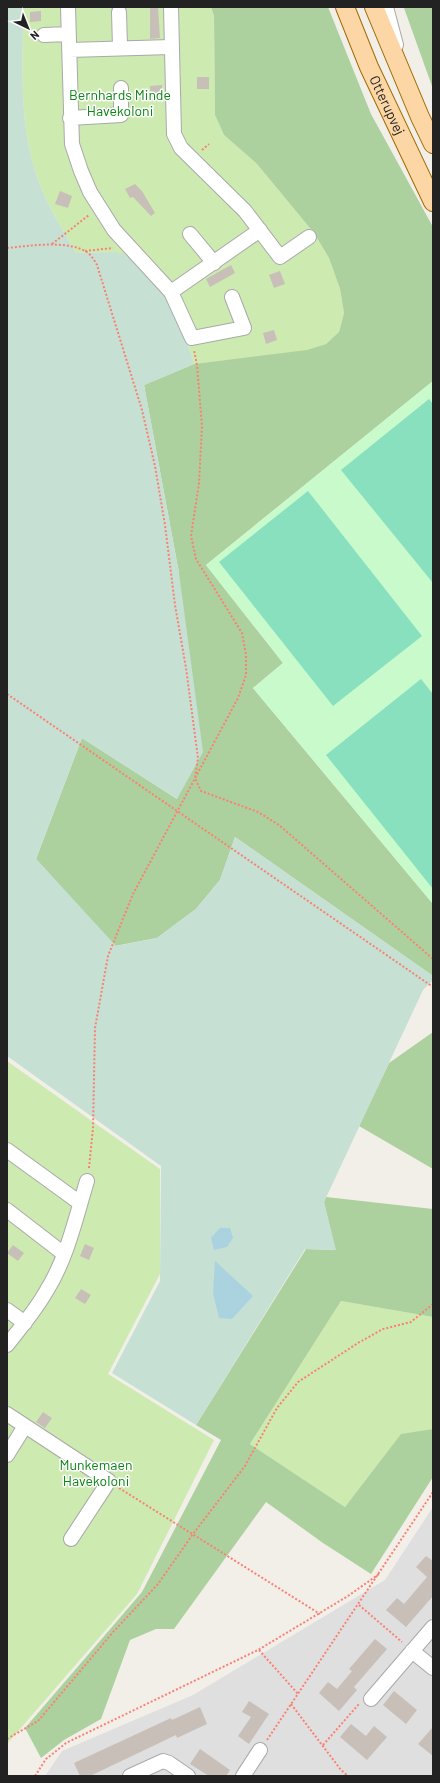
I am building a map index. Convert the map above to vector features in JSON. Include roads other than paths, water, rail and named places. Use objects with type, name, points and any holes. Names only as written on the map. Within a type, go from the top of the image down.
[{"type":"main road","name":"Otterupvej","points":[[345,7],[369,67],[433,202]]},
{"type":"main road","name":"Otterupvej","points":[[374,7],[406,86],[433,144]]},
{"type":"street","points":[[68,7],[70,118],[72,144],[90,192],[98,207],[114,230],[171,292],[192,338],[244,328],[232,297]]},
{"type":"street","points":[[171,7],[174,134],[180,148],[190,160],[244,211],[280,257],[309,237]]},
{"type":"street","points":[[386,7],[406,86]]},
{"type":"street","points":[[119,12],[120,47]]},
{"type":"street","points":[[44,35],[68,34]]},
{"type":"street","points":[[69,50],[120,47],[171,47]]},
{"type":"street","points":[[70,118],[121,115],[121,88]]},
{"type":"street","points":[[171,292],[260,230]]},
{"type":"street","points":[[190,234],[214,263]]},
{"type":"street","points":[[7,1150],[80,1203]]},
{"type":"street","points":[[7,1345],[25,1323],[48,1290],[64,1254],[87,1181]]},
{"type":"street","points":[[7,1210],[64,1254]]},
{"type":"street","points":[[7,1310],[25,1323]]},
{"type":"street","points":[[7,1414],[109,1481],[71,1539]]},
{"type":"street","points":[[7,1455],[25,1426]]},
{"type":"street","points":[[371,1699],[433,1627]]},
{"type":"street","points":[[412,1651],[433,1668]]},
{"type":"street","points":[[243,1776],[260,1750]]},
{"type":"street","points":[[130,1776],[163,1761],[169,1763],[188,1776]]},
{"type":"water","points":[[220,1228],[230,1228],[233,1238],[227,1247],[214,1250],[211,1238]]},
{"type":"water","points":[[215,1261],[253,1296],[232,1319],[219,1318],[213,1293]]},
{"type":"park label","name":"Bernhards Minde Havekoloni","points":[[120,104]]},
{"type":"park label","name":"Munkemaen Havekoloni","points":[[96,1474]]}]
